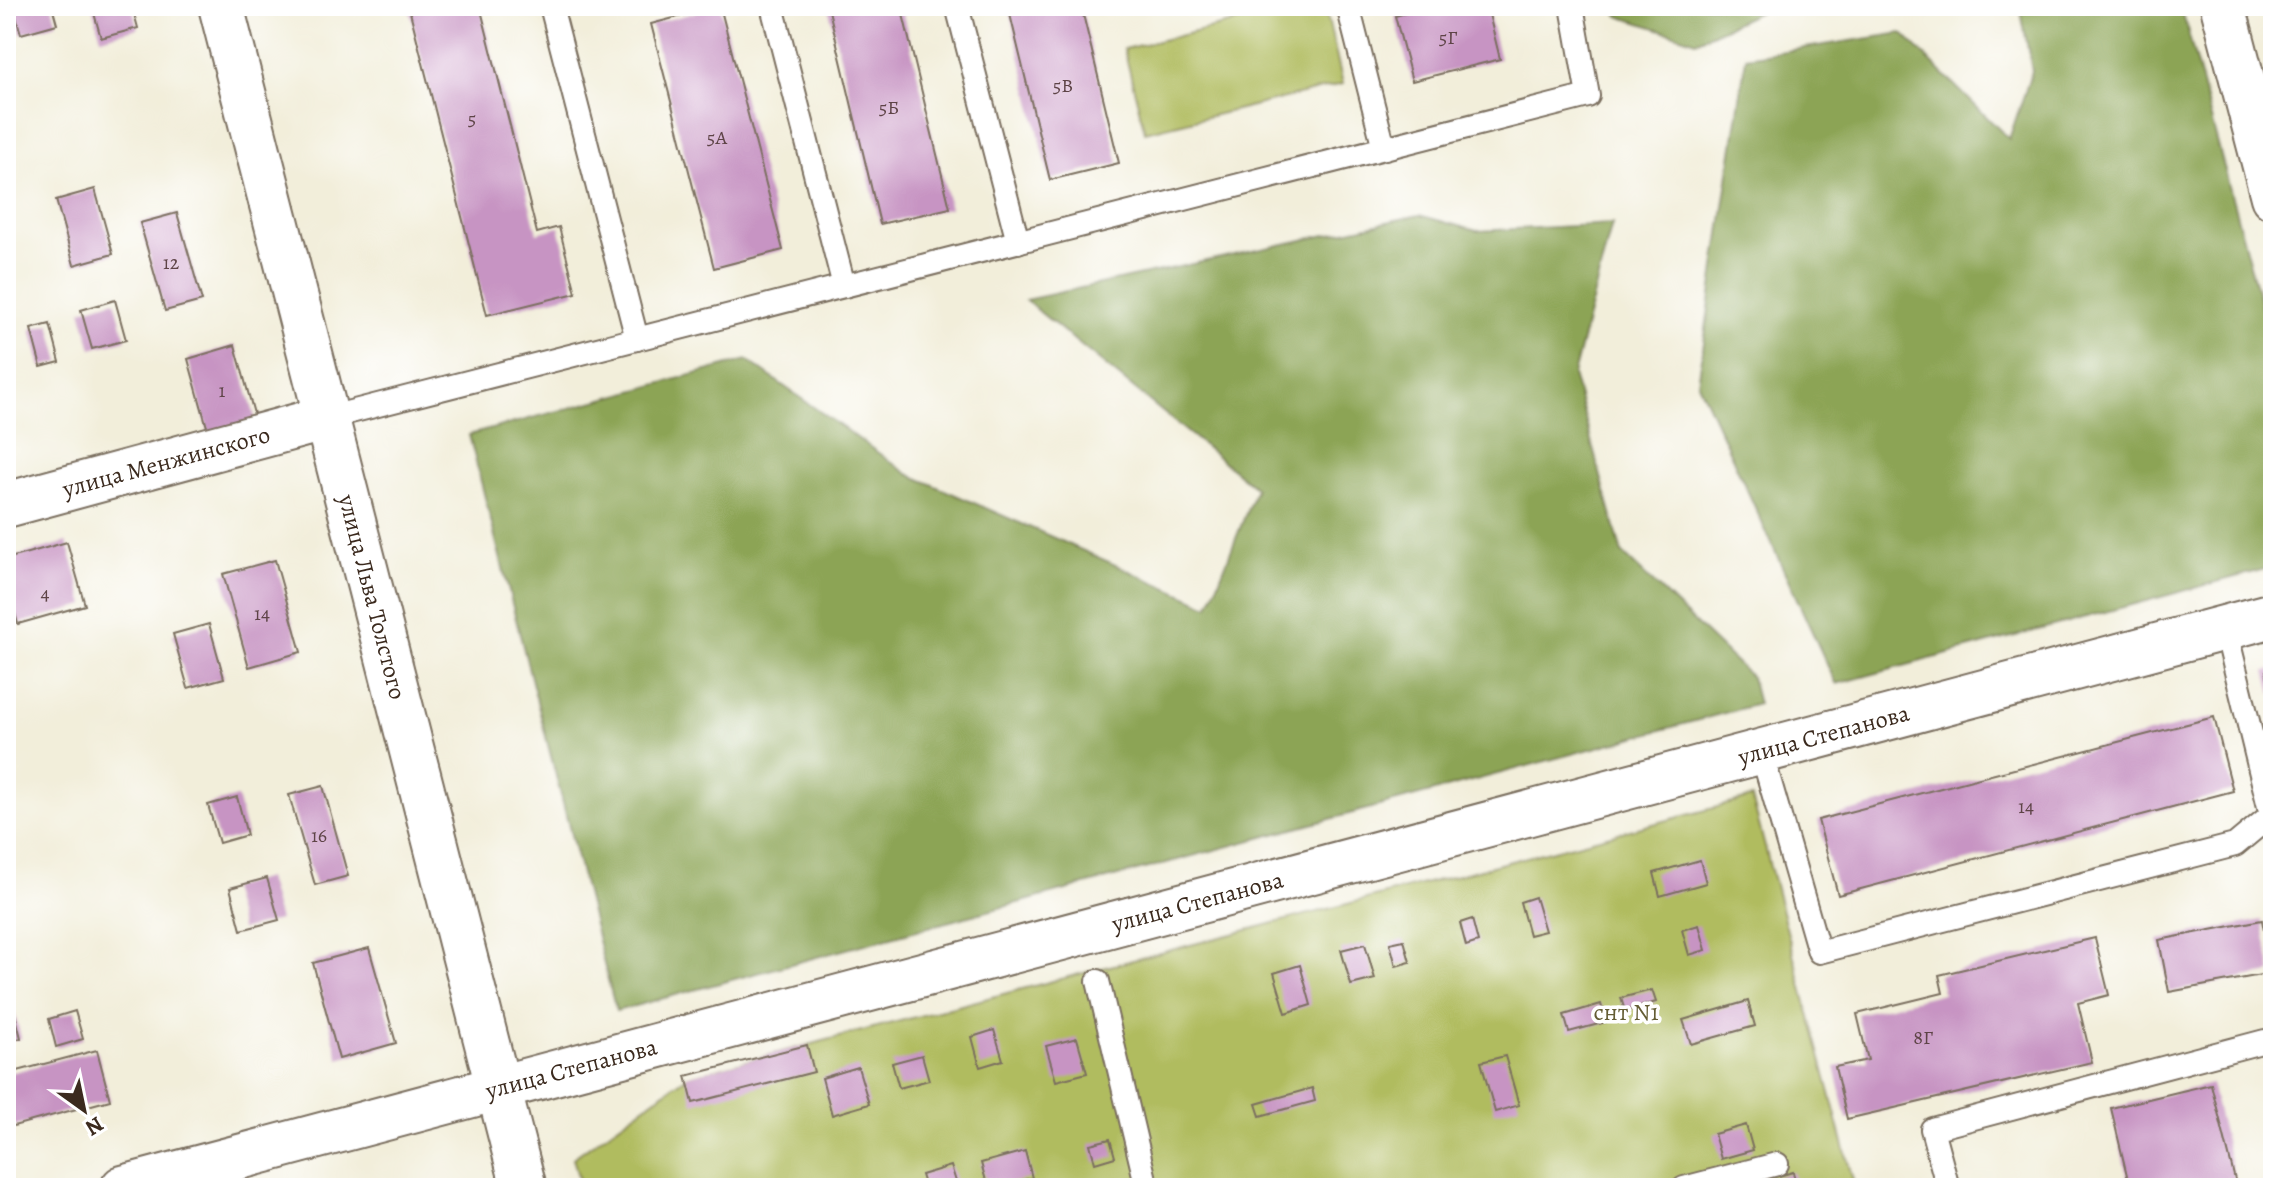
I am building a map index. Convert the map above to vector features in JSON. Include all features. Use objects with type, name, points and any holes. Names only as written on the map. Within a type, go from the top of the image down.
[{"type":"street","name":"улица Льва Толстого","points":[[221,6],[524,1188]]},
{"type":"street","points":[[2223,6],[2270,175]]},
{"type":"street","name":"улица Менжинского","points":[[6,505],[327,418]]},
{"type":"street","name":"улица Степанова","points":[[123,1188],[2273,615]]},
{"type":"lane","points":[[551,6],[637,339]]},
{"type":"lane","points":[[772,6],[844,286]]},
{"type":"lane","points":[[957,6],[1018,242]]},
{"type":"lane","points":[[1348,6],[1384,148]]},
{"type":"lane","points":[[327,418],[1588,96],[1572,6]]},
{"type":"lane","points":[[1761,751],[1819,952],[2235,845],[2271,815],[2225,627]]},
{"type":"lane","points":[[1098,981],[1147,1188]]},
{"type":"lane","points":[[1948,1188],[1932,1129],[2265,1041]]},
{"type":"lane","points":[[1684,1188],[1777,1164]]},
{"type":"green space","points":[[1304,6],[1325,6],[1343,84],[1145,132],[1124,49]]},
{"type":"green space","points":[[1612,6],[1772,6],[1696,41],[1618,16]]},
{"type":"green space","points":[[2020,6],[2181,6],[2273,351],[2273,567],[1836,684],[1698,383],[1746,57],[1902,33],[2009,139],[2032,71]]},
{"type":"green space","points":[[1419,215],[1477,231],[1612,224],[1573,375],[1622,553],[1751,677],[1758,704],[616,1011],[469,435],[747,360],[908,474],[1209,606],[1256,488],[1025,300]]},
{"type":"green space","name":"снт N1","points":[[1752,798],[1855,1188],[581,1188],[573,1158],[686,1077]]},
{"type":"building","points":[[29,6],[52,6],[57,24],[21,34],[14,10]]},
{"type":"building","points":[[92,6],[132,6],[138,28],[101,38]]},
{"type":"building","points":[[480,6],[537,233],[559,227],[576,293],[487,315],[409,8]]},
{"type":"building","points":[[720,6],[783,250],[714,268],[651,24]]},
{"type":"building","points":[[828,6],[901,6],[950,208],[880,224]]},
{"type":"building","points":[[1008,6],[1081,6],[1119,163],[1050,180]]},
{"type":"building","points":[[1416,6],[1487,6],[1500,59],[1412,81],[1395,16],[1417,10]]},
{"type":"building","points":[[95,189],[113,254],[74,265],[56,200]]},
{"type":"building","points":[[177,213],[202,301],[165,311],[140,223]]},
{"type":"building","points":[[115,300],[126,340],[92,349],[81,310]]},
{"type":"building","points":[[50,324],[60,362],[41,367],[31,329]]},
{"type":"building","points":[[235,345],[256,421],[209,434],[188,359]]},
{"type":"building","points":[[67,542],[85,605],[18,624],[6,581],[6,559]]},
{"type":"building","points":[[275,560],[301,652],[249,667],[223,574]]},
{"type":"building","points":[[209,624],[224,678],[188,688],[173,634]]},
{"type":"building","points":[[2273,670],[2273,694],[2272,694],[2266,671]]},
{"type":"building","points":[[2214,717],[2233,791],[1838,895],[1818,820]]},
{"type":"building","points":[[323,786],[348,876],[315,885],[289,795]]},
{"type":"building","points":[[237,797],[247,835],[219,843],[208,805]]},
{"type":"building","points":[[1700,860],[1706,883],[1660,896],[1654,873]]},
{"type":"building","points":[[267,878],[279,920],[241,930],[230,888]]},
{"type":"building","points":[[1535,897],[1545,931],[1529,935],[1520,902]]},
{"type":"building","points":[[1472,919],[1478,942],[1466,946],[1460,923]]},
{"type":"building","points":[[2262,920],[2272,973],[2169,992],[2159,940]]},
{"type":"building","points":[[1699,925],[1706,950],[1689,955],[1682,930]]},
{"type":"building","points":[[2095,938],[2109,995],[2078,1003],[2092,1062],[1847,1119],[1835,1067],[1868,1060],[1857,1014],[1943,993],[1939,975]]},
{"type":"building","points":[[1404,940],[1410,962],[1396,966],[1390,943]]},
{"type":"building","points":[[1365,944],[1375,979],[1351,985],[1341,950]]},
{"type":"building","points":[[369,948],[396,1043],[339,1059],[313,963]]},
{"type":"building","points":[[1300,965],[1311,1005],[1286,1013],[1274,973]]},
{"type":"building","points":[[1652,990],[1656,1002],[1625,1011],[1621,998]]},
{"type":"building","points":[[1748,1001],[1755,1026],[1691,1044],[1683,1020]]},
{"type":"building","points":[[1601,1004],[1606,1022],[1569,1032],[1564,1015]]},
{"type":"building","points":[[75,1011],[83,1039],[56,1047],[49,1019]]},
{"type":"building","points":[[15,1014],[21,1038],[6,1042],[6,1016]]},
{"type":"building","points":[[994,1030],[1003,1060],[980,1067],[972,1037]]},
{"type":"building","points":[[1077,1038],[1087,1073],[1056,1081],[1046,1046]]},
{"type":"building","points":[[807,1045],[814,1072],[693,1103],[686,1076]]},
{"type":"building","points":[[97,1050],[110,1100],[6,1128],[6,1074]]},
{"type":"building","points":[[922,1055],[929,1080],[899,1088],[892,1063]]},
{"type":"building","points":[[1505,1056],[1519,1105],[1495,1112],[1481,1062]]},
{"type":"building","points":[[858,1067],[869,1104],[832,1115],[822,1078]]},
{"type":"building","points":[[2211,1084],[2237,1188],[2130,1188],[2111,1108]]},
{"type":"building","points":[[1312,1088],[1315,1101],[1260,1116],[1256,1104]]},
{"type":"building","points":[[1746,1125],[1753,1150],[1721,1159],[1714,1134]]},
{"type":"building","points":[[1110,1139],[1115,1157],[1095,1163],[1090,1144]]},
{"type":"building","points":[[1025,1151],[1032,1178],[988,1188],[981,1163]]},
{"type":"building","points":[[951,1166],[958,1188],[925,1188],[921,1175]]},
{"type":"building","points":[[1793,1172],[1797,1188],[1771,1188],[1768,1179]]},
{"type":"building","points":[[1583,1180],[1585,1188],[1557,1187]]}]
